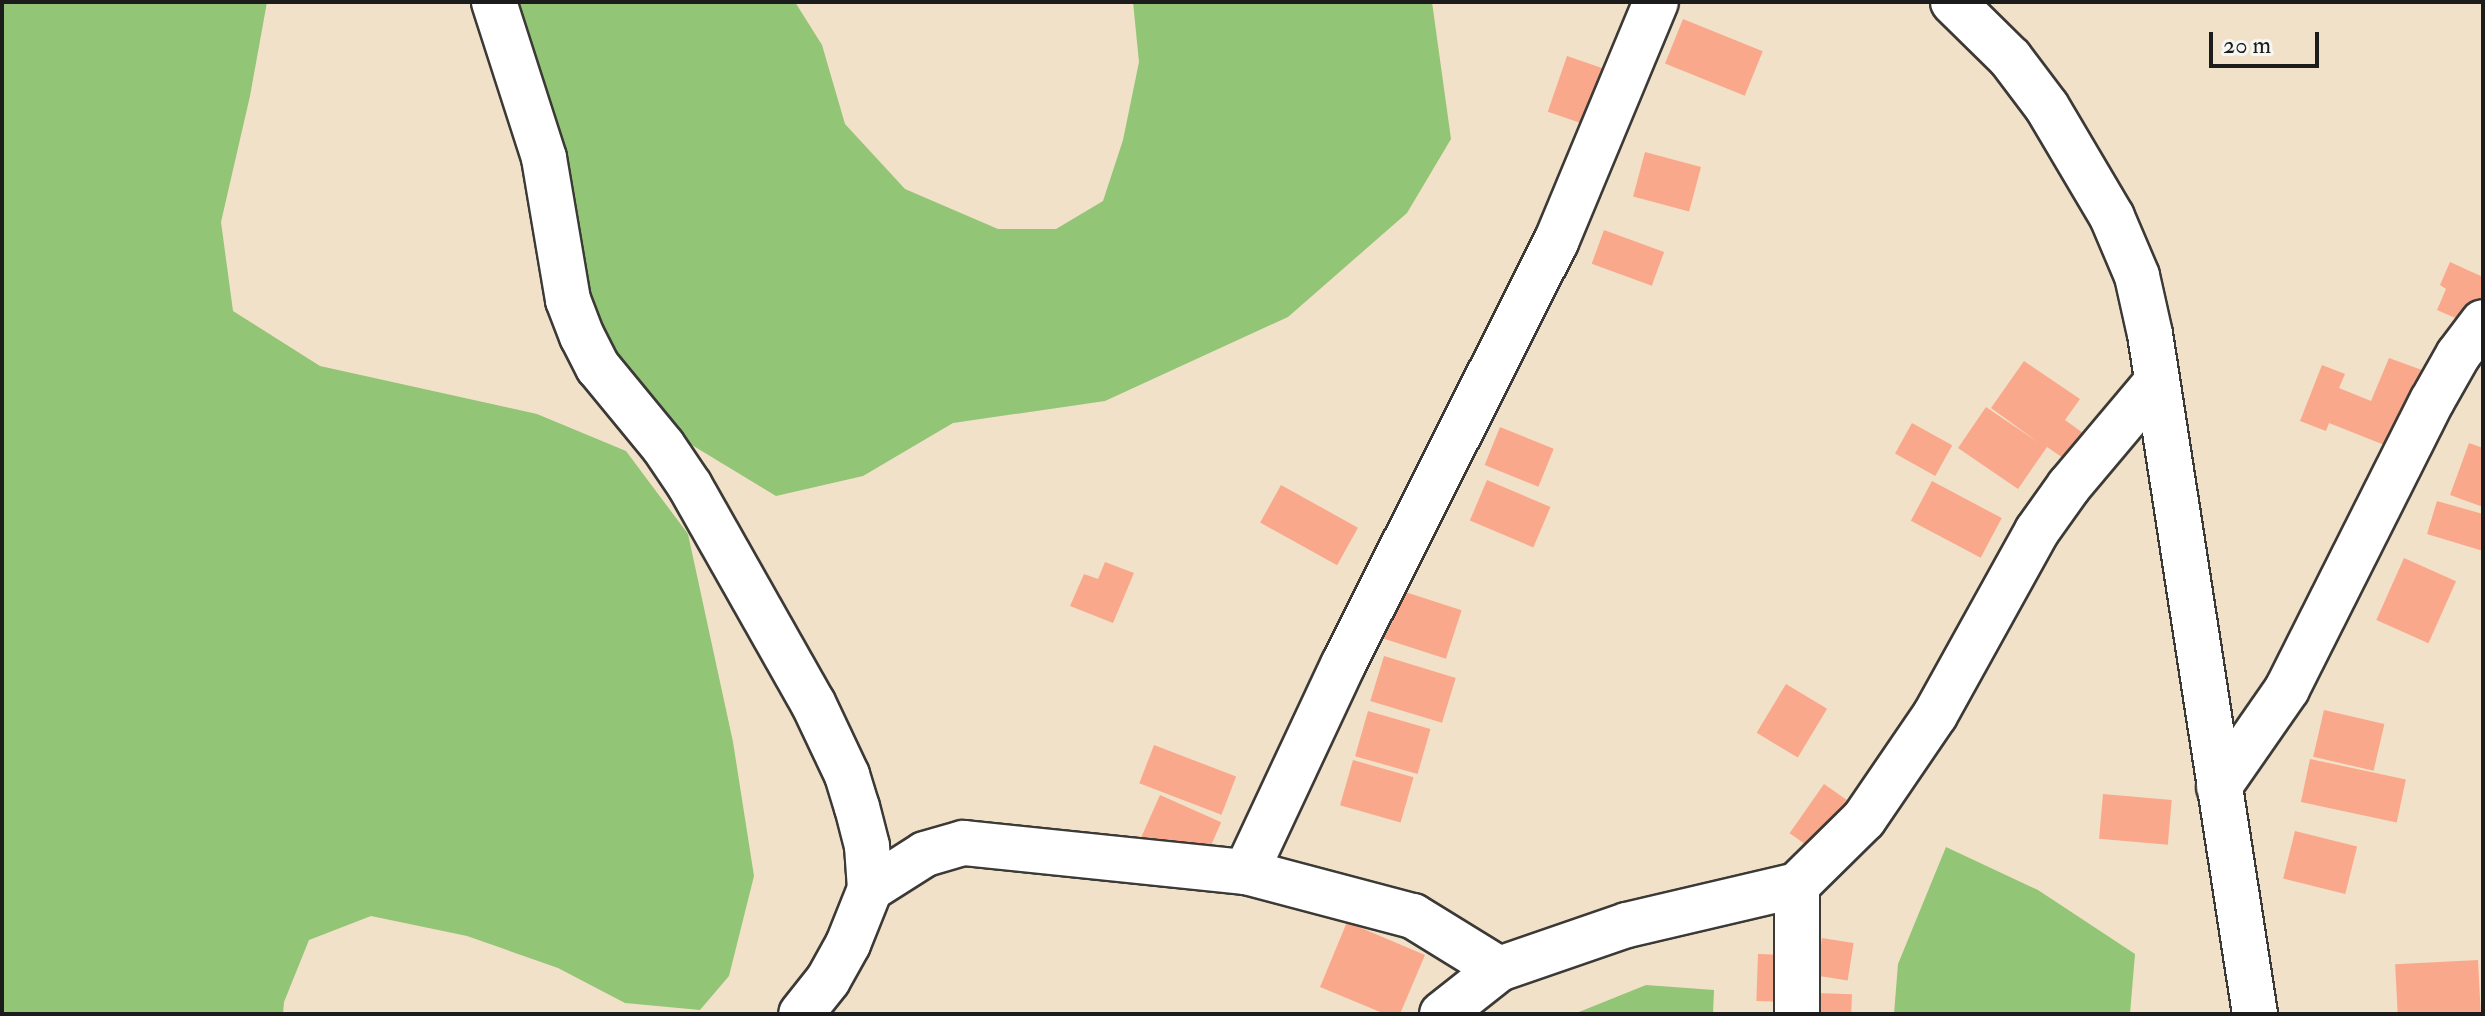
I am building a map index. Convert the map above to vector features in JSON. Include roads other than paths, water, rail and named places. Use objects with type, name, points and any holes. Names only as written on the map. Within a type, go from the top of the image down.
[{"type":"street","points":[[494,2],[544,158],[568,300],[582,336],[598,367],[663,446],[690,486],[813,703],[847,775],[857,807],[867,846],[870,889],[848,944],[828,980],[801,1014]]},
{"type":"street","points":[[1246,872],[1343,665],[1556,242],[1656,2]]},
{"type":"street","points":[[1953,2],[2010,58],[2047,107],[2112,217],[2137,276],[2150,334],[2155,384],[2255,1014]]},
{"type":"street","points":[[2219,787],[2287,689],[2432,401],[2458,355],[2483,322]]},
{"type":"street","points":[[1442,1014],[1499,969],[1627,925],[1797,885],[1864,819],[1935,715],[2037,531],[2069,486],[2155,384]]},
{"type":"street","points":[[870,889],[925,854],[963,843],[1246,872],[1413,916],[1499,969]]},
{"type":"street","points":[[1797,885],[1797,1014]]}]
